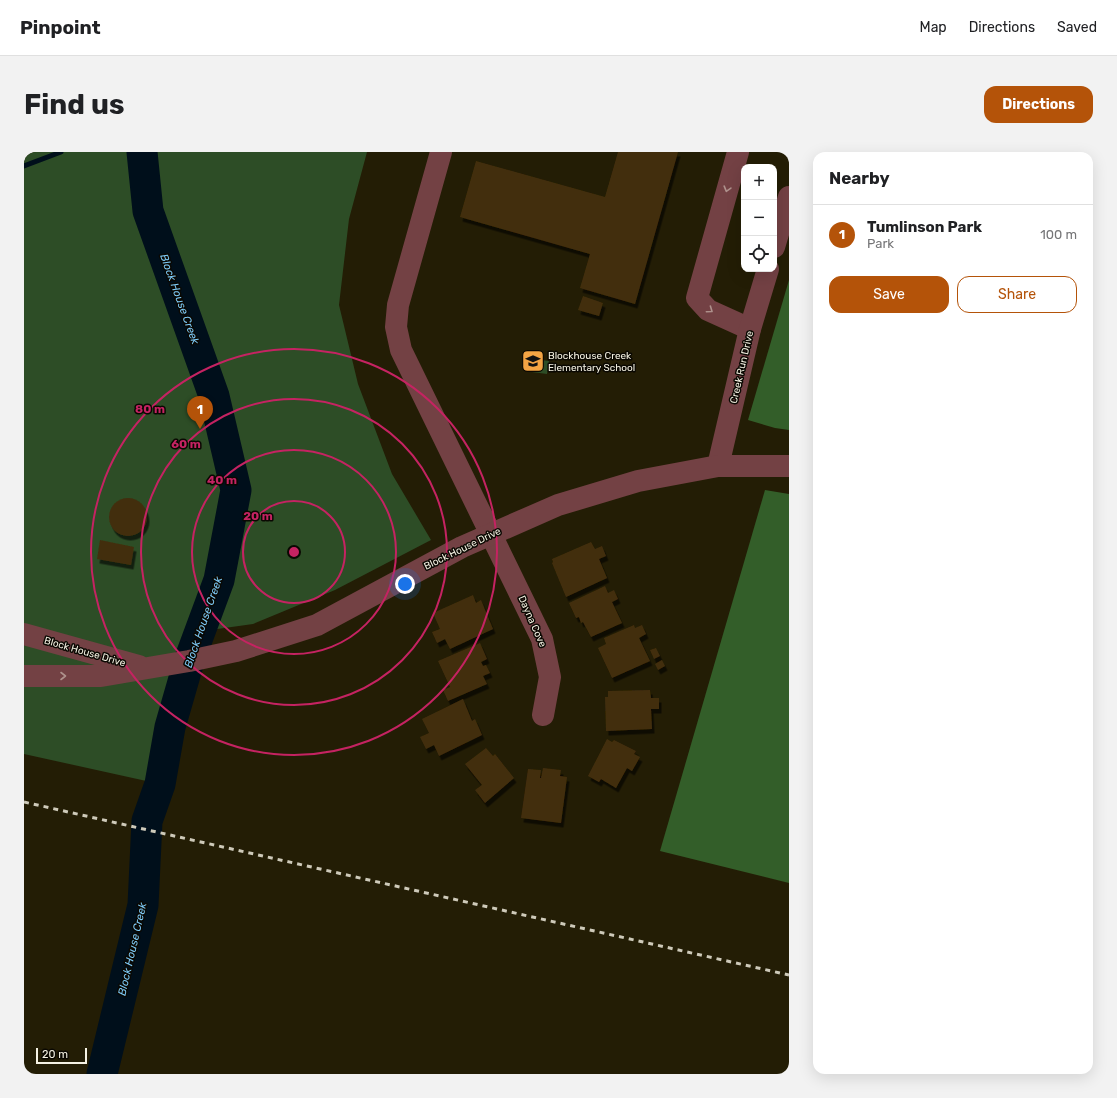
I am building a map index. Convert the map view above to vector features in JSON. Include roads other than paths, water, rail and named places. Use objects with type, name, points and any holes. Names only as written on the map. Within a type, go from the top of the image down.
[{"type":"street","name":"Dayna Cove","points":[[441,152],[398,305],[396,327],[401,350],[492,532],[542,640],[546,652],[550,677],[543,715]]},
{"type":"street","points":[[738,152],[697,298],[708,310],[750,329]]},
{"type":"street","points":[[777,238],[789,197]]},
{"type":"street","name":"Creek Run Drive","points":[[718,466],[750,329],[767,272]]},
{"type":"street","name":"Block House Drive","points":[[24,676],[101,676],[189,661],[236,651],[317,625],[492,532],[558,505],[624,486],[718,466],[789,466]]},
{"type":"street","name":"Block House Drive","points":[[24,634],[146,668]]},
{"type":"waterway","points":[[24,166],[61,152]]},
{"type":"waterway","name":"Block House Creek","points":[[102,1074],[143,905],[147,821],[160,784],[170,727],[189,661],[219,580],[236,490],[214,396],[148,211],[142,152]]},
{"type":"railway","points":[[24,802],[789,975]]},
{"type":"place","name":"Blockhouse Creek Elementary School","points":[[533,361]]},
{"type":"place","name":"Tumlinson Park","points":[[200,429]]}]
